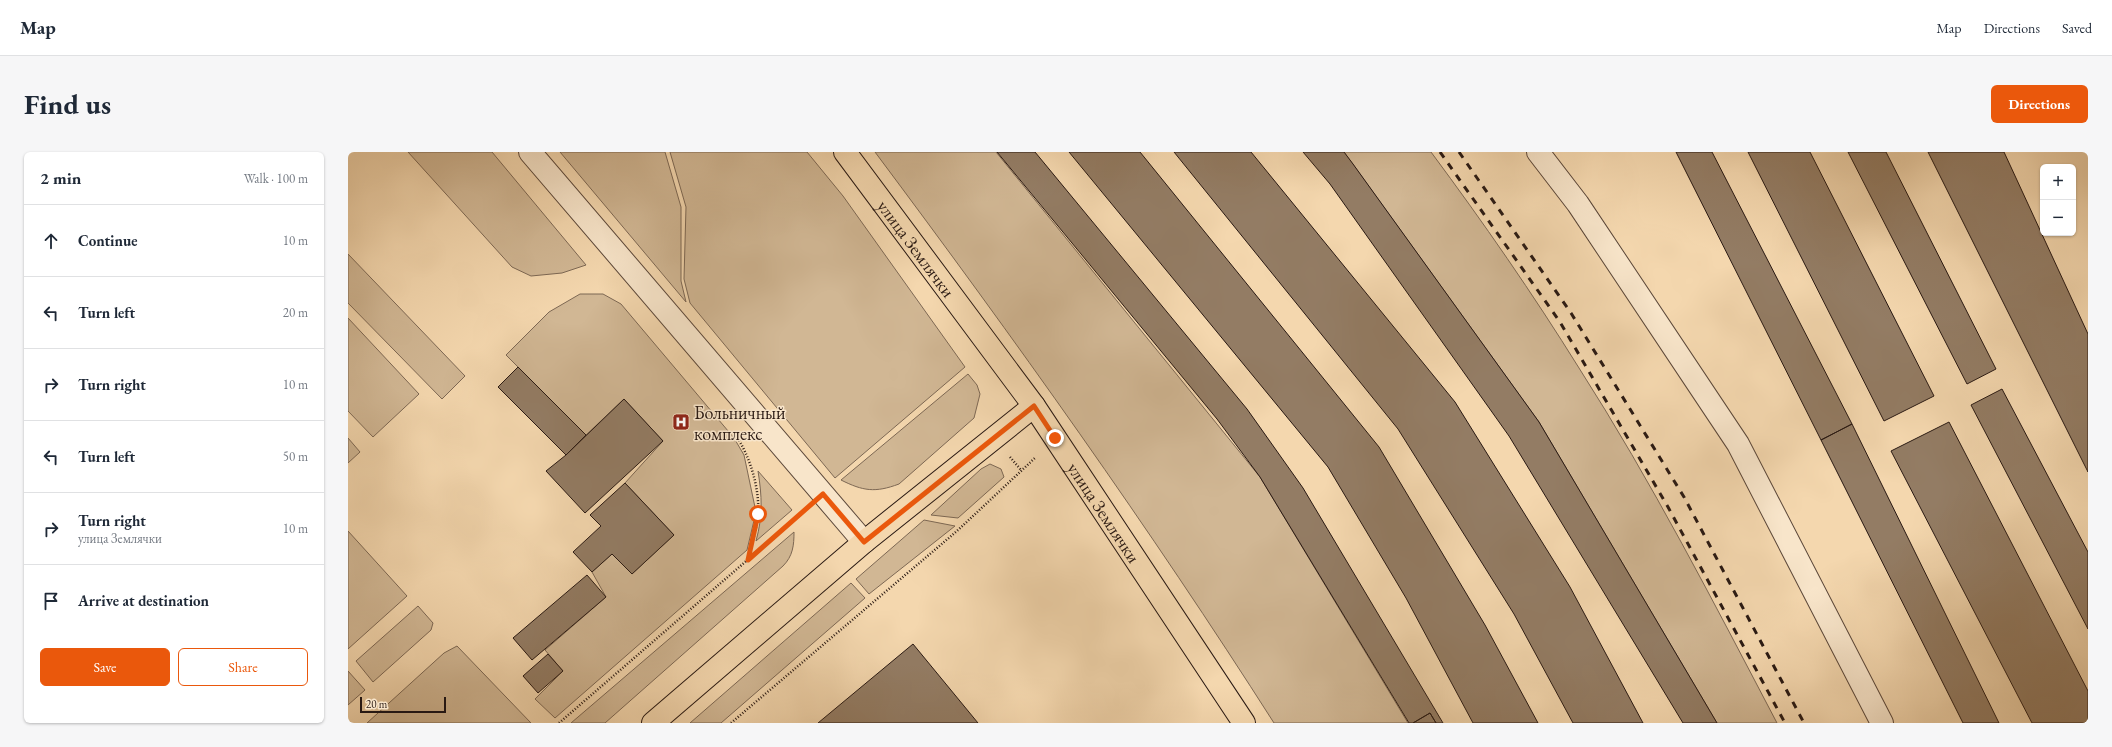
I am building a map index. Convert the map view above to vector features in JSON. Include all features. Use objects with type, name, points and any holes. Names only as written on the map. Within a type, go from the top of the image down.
[{"type":"main road","name":"улица Землячки","points":[[845,152],[1034,406],[1244,723]]},
{"type":"main road","points":[[653,723],[864,542],[1034,406]]},
{"type":"lane","points":[[530,152],[864,542]]},
{"type":"lane","points":[[1538,152],[1578,204],[1738,444],[1882,723]]},
{"type":"path","points":[[732,430],[750,460],[757,500],[758,514],[748,560]]},
{"type":"path","points":[[731,723],[957,531],[1055,438]]},
{"type":"path","points":[[559,723],[823,494]]},
{"type":"shaded area","points":[[408,152],[492,152],[586,265],[562,273],[531,276],[512,267]]},
{"type":"shaded area","points":[[560,152],[665,152],[681,207],[681,281],[686,302]]},
{"type":"shaded area","points":[[670,152],[807,152],[843,196],[965,367],[835,478],[690,303],[684,279],[686,207]]},
{"type":"shaded area","points":[[875,152],[996,152],[1260,477],[1408,723],[1274,723],[1178,577],[1080,434]]},
{"type":"shaded area","points":[[1344,152],[1431,152],[1526,286],[1562,340],[1606,411],[1682,543],[1777,723],[1717,723],[1539,422]]},
{"type":"shaded area","points":[[348,254],[465,376],[442,399],[348,303]]},
{"type":"shaded area","points":[[580,294],[603,294],[621,304],[734,438],[744,455],[756,512],[747,550],[555,718],[535,699],[563,671],[545,650],[606,597],[592,572],[612,554],[632,574],[674,535],[625,483],[663,441],[624,399],[586,435],[506,355],[549,312]]},
{"type":"shaded area","points":[[348,318],[419,394],[373,437],[348,411]]},
{"type":"shaded area","points":[[968,374],[977,385],[980,394],[974,418],[899,484],[883,489],[869,490],[856,487],[841,480]]},
{"type":"shaded area","points":[[348,438],[360,452],[348,463]]},
{"type":"shaded area","points":[[990,464],[1001,469],[1004,477],[958,518],[931,515],[981,469]]},
{"type":"shaded area","points":[[758,471],[792,510],[756,541],[760,523],[761,506]]},
{"type":"shaded area","points":[[924,520],[955,526],[869,594],[856,579]]},
{"type":"shaded area","points":[[348,531],[407,596],[348,649]]},
{"type":"shaded area","points":[[794,532],[792,550],[789,558],[783,566],[605,723],[571,723]]},
{"type":"shaded area","points":[[851,583],[865,598],[721,723],[690,723]]},
{"type":"shaded area","points":[[418,606],[433,623],[431,630],[373,682],[356,661]]},
{"type":"shaded area","points":[[457,646],[531,723],[367,723],[444,653]]},
{"type":"shaded area","points":[[348,671],[365,690],[348,705]]},
{"type":"building","points":[[997,152],[1035,152],[1247,409],[1303,488],[1443,723],[1436,723],[1430,713],[1413,723],[1409,723],[1260,477],[1217,419]]},
{"type":"building","points":[[1069,152],[1140,152],[1379,447],[1485,625],[1538,723],[1473,723],[1406,598],[1328,467]]},
{"type":"building","points":[[1174,152],[1251,152],[1455,402],[1570,587],[1643,723],[1573,723],[1514,614],[1398,429]]},
{"type":"building","points":[[1303,152],[1344,152],[1353,164],[1539,422],[1717,723],[1683,723],[1509,436],[1330,184]]},
{"type":"building","points":[[1676,152],[1712,152],[1852,424],[1821,440]]},
{"type":"building","points":[[1748,152],[1810,152],[1934,396],[1884,421]]},
{"type":"building","points":[[1848,152],[1886,152],[1996,369],[1967,384]]},
{"type":"building","points":[[1928,152],[2004,152],[2040,230],[2040,236],[2043,236],[2088,334],[2088,472]]},
{"type":"building","points":[[518,367],[586,435],[566,455],[498,387]]},
{"type":"building","points":[[2002,389],[2088,552],[2088,629],[1971,405]]},
{"type":"building","points":[[624,399],[663,441],[585,513],[546,471],[566,455]]},
{"type":"building","points":[[1949,422],[2088,691],[2088,723],[2032,723],[1891,451]]},
{"type":"building","points":[[1852,424],[1999,723],[1963,723],[1821,440]]},
{"type":"building","points":[[625,483],[674,535],[632,574],[612,554],[592,572],[573,552],[601,526],[590,515]]},
{"type":"building","points":[[587,575],[606,597],[532,660],[513,638]]},
{"type":"building","points":[[913,644],[978,723],[818,723]]},
{"type":"building","points":[[548,654],[563,671],[538,693],[523,676]]},
{"type":"building","points":[[1430,713],[1436,723],[1413,723]]},
{"type":"railway","points":[[1440,152],[1560,322],[1668,507],[1785,723]]},
{"type":"railway","points":[[1459,152],[1571,313],[1684,497],[1804,723]]},
{"type":"place","name":"Больничный комплекс","points":[[681,422]]},
{"type":"route","points":[[758,514],[748,560],[823,494],[864,542],[1034,406],[1055,438]]}]
